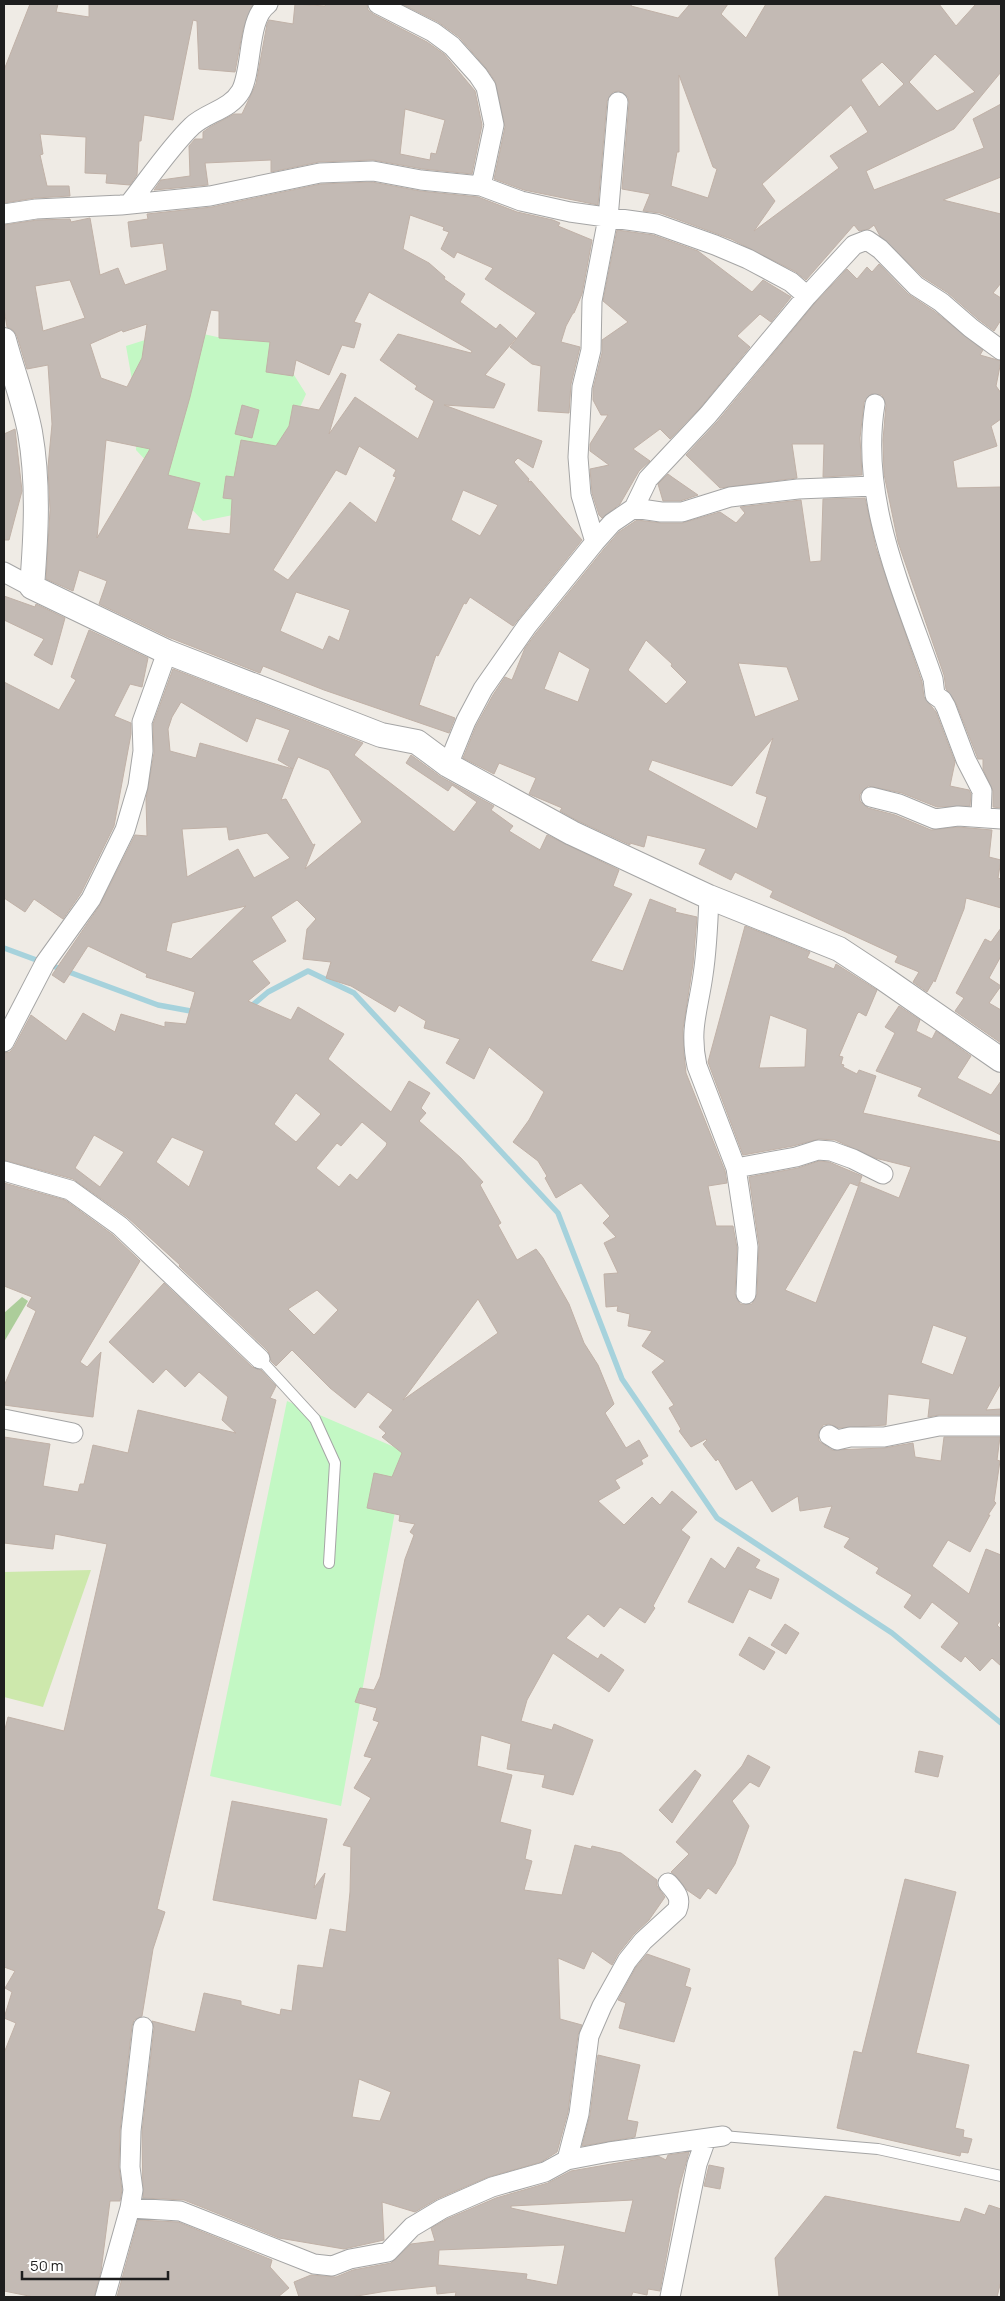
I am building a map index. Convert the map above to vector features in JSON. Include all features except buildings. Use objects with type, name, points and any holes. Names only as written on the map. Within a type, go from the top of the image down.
[{"type":"street","points":[[129,204],[192,125],[226,107],[237,98],[244,86],[258,19],[263,7],[268,4]]},
{"type":"street","points":[[378,4],[433,32],[446,41],[478,75],[486,87],[494,125],[481,186]]},
{"type":"street","points":[[595,542],[581,496],[578,457],[582,387],[591,350],[592,301],[608,218],[618,102]]},
{"type":"street","points":[[4,214],[36,209],[129,204],[210,196],[329,173],[373,171],[422,180],[481,186],[521,201],[608,218],[656,224],[715,245],[772,271],[791,282],[807,296]]},
{"type":"street","points":[[448,765],[466,721],[483,689],[527,626],[612,523],[634,508],[648,479],[708,415],[807,296],[854,245],[867,240],[880,250],[916,286],[941,302],[971,328],[1001,350]]},
{"type":"street","points":[[4,340],[30,430],[37,489],[32,587]]},
{"type":"street","points":[[874,404],[872,435],[874,486],[889,551],[933,679],[935,695],[946,707],[966,760],[982,791],[981,817]]},
{"type":"street","points":[[634,508],[662,512],[682,512],[730,497],[798,489],[874,486]]},
{"type":"street","points":[[4,572],[167,652],[381,735],[417,742],[448,765],[572,833],[709,898],[839,950],[883,978],[1001,1060]]},
{"type":"street","points":[[4,1042],[45,963],[91,899],[125,830],[138,786],[143,751],[142,722],[167,652]]},
{"type":"street","points":[[871,796],[899,804],[935,819],[958,816],[1001,819]]},
{"type":"street","points":[[709,898],[707,943],[693,1028],[693,1049],[697,1066],[736,1168],[748,1247],[746,1294]]},
{"type":"street","points":[[736,1168],[796,1157],[818,1150],[831,1151],[853,1159],[883,1174]]},
{"type":"street","points":[[4,1171],[70,1190],[120,1226],[260,1359]]},
{"type":"street","points":[[4,1419],[73,1433]]},
{"type":"street","points":[[829,1435],[837,1440],[850,1437],[884,1436],[939,1426],[1001,1426]]},
{"type":"street","points":[[567,2160],[579,2114],[590,2036],[612,1987],[627,1961],[643,1941],[677,1910],[679,1904],[678,1897],[668,1883]]},
{"type":"street","points":[[105,2297],[130,2208],[133,2190],[130,2167],[131,2131],[143,2027]]},
{"type":"street","points":[[130,2208],[180,2211],[314,2264],[332,2266],[388,2252],[412,2227],[442,2209],[492,2187],[545,2172],[567,2160],[714,2137]]},
{"type":"street","points":[[670,2297],[697,2164],[714,2137]]},
{"type":"lane","points":[[260,1359],[315,1419],[335,1463],[329,1563]]},
{"type":"lane","points":[[714,2137],[878,2150],[1001,2176]]},
{"type":"green space","points":[[180,329],[222,338],[265,329],[306,394],[265,486],[243,513],[203,521],[136,450],[138,414],[126,346]]},
{"type":"green space","points":[[22,1297],[28,1301],[4,1342],[4,1313]]},
{"type":"green space","points":[[287,1401],[406,1452],[341,1806],[210,1776]]},
{"type":"green space","points":[[91,1570],[43,1707],[4,1697],[4,1572]]},
{"type":"waterway","points":[[4,948],[158,1005],[196,1012]]},
{"type":"waterway","points":[[248,1009],[268,992],[308,971],[354,993],[558,1213],[622,1379],[717,1518],[892,1633],[1001,1723]]}]
